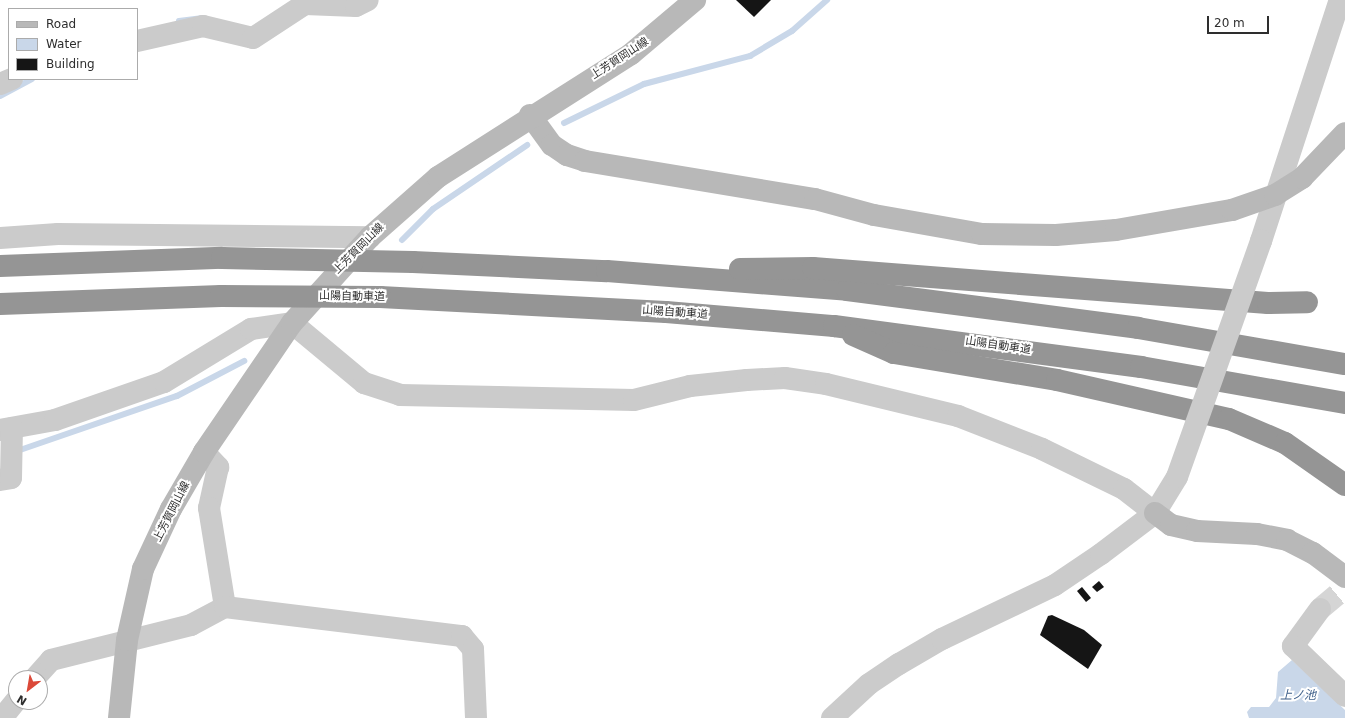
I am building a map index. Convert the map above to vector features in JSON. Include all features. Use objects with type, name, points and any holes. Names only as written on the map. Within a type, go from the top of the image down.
[{"type":"highway","points":[[0,266],[222,258],[413,262],[607,271],[847,290],[1138,328],[1345,364]]},
{"type":"highway","points":[[607,271],[813,268],[1268,302],[1307,302]]},
{"type":"highway","name":"山陽自動車道","points":[[0,304],[221,296],[380,297],[658,311],[834,326],[1141,367],[1345,403]]},
{"type":"highway","points":[[834,326],[894,353],[1057,380],[1229,419],[1285,443],[1345,485]]},
{"type":"street","points":[[148,38],[203,26],[253,38],[305,4],[356,6],[368,0]]},
{"type":"street","name":"上芳賀岡山線","points":[[119,718],[127,640],[143,569],[171,509],[204,452],[292,323],[370,237],[438,177],[530,115],[631,54],[694,0]]},
{"type":"street","points":[[832,718],[869,684],[899,664],[942,639],[1055,585],[1155,513],[1177,477],[1261,241],[1340,0]]},
{"type":"street","points":[[0,84],[10,80]]},
{"type":"street","points":[[530,115],[552,145],[567,155],[585,160],[815,199],[874,215],[982,234],[1056,235],[1116,230],[1232,210],[1275,195],[1324,158],[1345,133]]},
{"type":"street","points":[[0,238],[58,234],[370,237]]},
{"type":"street","points":[[0,480],[11,478],[6,429],[55,420],[164,382],[252,329],[292,323],[364,383],[400,395],[634,400],[690,386],[747,380],[785,378],[826,384],[958,416],[1042,449],[1124,489],[1171,526],[1197,531],[1257,534],[1287,540],[1313,553],[1345,577]]},
{"type":"street","points":[[204,452],[218,467],[209,508],[225,607]]},
{"type":"street","points":[[42,670],[51,660],[192,625],[225,607],[338,624],[445,631],[462,636],[473,649],[476,718]]},
{"type":"street","points":[[1320,609],[1293,646],[1345,696]]},
{"type":"street","points":[[2,718],[9,710]]},
{"type":"water","name":"上ノ池","points":[[1292,660],[1345,710],[1345,718],[1249,718],[1247,712],[1251,707],[1269,707],[1276,698],[1278,672]]},
{"type":"building","points":[[736,0],[771,0],[754,17]]},
{"type":"building","points":[[1099,581],[1104,587],[1097,592],[1092,587]]},
{"type":"building","points":[[1082,587],[1091,598],[1086,602],[1077,591]]},
{"type":"building","points":[[1052,615],[1084,630],[1102,645],[1088,669],[1040,635],[1048,616]]},
{"type":"waterway","points":[[564,123],[644,84],[750,56],[792,31],[827,0]]},
{"type":"waterway","points":[[179,21],[203,18]]},
{"type":"waterway","points":[[0,96],[30,80]]},
{"type":"waterway","points":[[402,240],[433,209],[527,145]]},
{"type":"waterway","points":[[20,450],[177,396],[244,361]]},
{"type":"tunnel","points":[[1320,609],[1345,588]]}]
